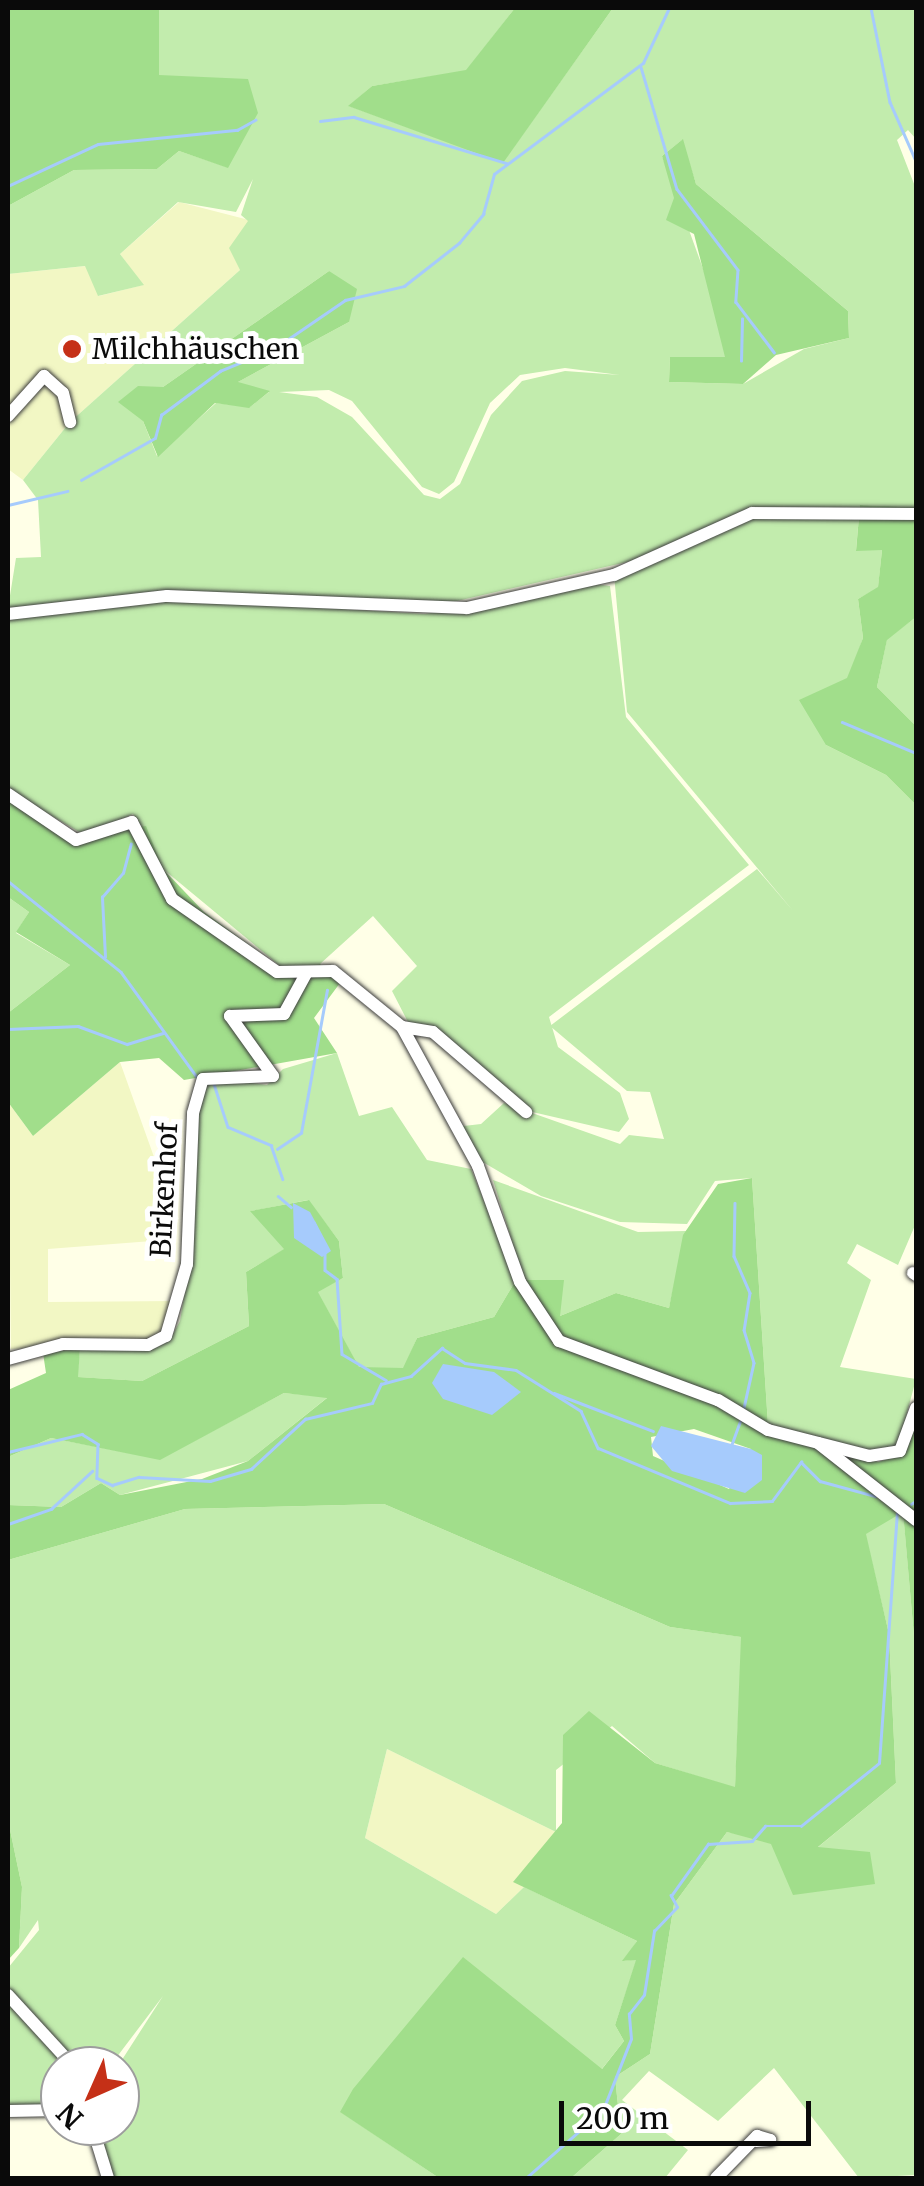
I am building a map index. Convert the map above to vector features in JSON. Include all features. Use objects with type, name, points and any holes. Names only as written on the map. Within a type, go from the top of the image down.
[{"type":"street","points":[[8,416],[44,376],[63,394],[70,422]]},
{"type":"street","points":[[8,614],[167,596],[467,608],[614,575],[752,514],[916,514]]},
{"type":"street","points":[[8,794],[76,840],[132,822],[172,899],[276,972],[334,971],[402,1027],[478,1166],[549,1333],[818,1444],[891,1456],[916,1408]]},
{"type":"street","name":"Birkenhof","points":[[8,1360],[62,1344],[148,1345],[166,1336],[189,1252],[193,1113],[203,1079],[273,1076],[230,1016],[284,1014],[307,972]]},
{"type":"street","points":[[402,1027],[433,1032],[526,1112]]},
{"type":"street","points":[[818,1444],[916,1520]]},
{"type":"street","points":[[8,1996],[54,2046]]},
{"type":"street","points":[[8,2111],[40,2110]]},
{"type":"street","points":[[716,2178],[756,2142]]},
{"type":"street","points":[[98,2146],[108,2178]]},
{"type":"green space","points":[[8,8],[159,8],[159,75],[248,79],[258,113],[228,168],[179,151],[157,169],[74,170],[8,206]]},
{"type":"green space","points":[[159,8],[515,8],[466,71],[372,86],[349,106],[503,162],[613,8],[916,8],[916,139],[908,130],[897,140],[916,189],[916,507],[860,505],[856,550],[882,550],[878,588],[858,599],[863,638],[826,745],[886,775],[916,805],[916,1223],[898,1265],[857,1244],[847,1263],[871,1280],[840,1367],[916,1379],[898,1447],[877,1455],[768,1425],[752,1178],[715,1181],[687,1224],[620,1222],[541,1196],[481,1161],[455,1127],[481,1124],[504,1103],[620,1144],[629,1135],[664,1139],[650,1092],[627,1091],[550,1026],[757,869],[794,912],[627,712],[614,575],[649,557],[444,604],[168,590],[8,608],[16,558],[41,557],[38,500],[23,480],[70,422],[240,270],[229,248],[248,221],[241,215],[253,179],[236,212],[178,202],[120,254],[144,285],[98,296],[85,266],[8,274],[8,206],[74,170],[157,169],[179,151],[227,167],[159,75]],"holes":[[[682,140],[696,184],[848,311],[849,338],[804,349],[743,384],[669,382],[670,357],[725,357],[725,329],[662,156]],[[329,271],[349,322],[236,383],[269,392],[250,407],[216,403],[157,456],[143,421],[163,387]],[[565,368],[620,375],[565,371],[522,381],[491,415],[460,484],[440,499],[424,495],[352,417],[317,397],[279,392],[329,390],[352,401],[422,487],[439,494],[454,482],[490,403],[520,375]]]},
{"type":"green space","points":[[515,8],[613,8],[503,163],[348,106],[372,86],[466,70]]},
{"type":"green space","points":[[683,139],[696,184],[848,311],[849,338],[776,355],[743,384],[669,382],[670,357],[725,357],[694,234],[666,220],[674,198],[662,156]]},
{"type":"green space","points":[[179,202],[249,220],[240,270],[70,422],[23,480],[8,469],[8,274],[86,266],[99,296],[143,285],[120,254]]},
{"type":"green space","points":[[329,271],[357,289],[349,322],[238,382],[270,391],[249,408],[215,403],[158,457],[143,421],[118,402],[138,386],[163,387]]},
{"type":"green space","points":[[860,505],[916,507],[916,617],[887,640],[877,687],[916,726],[916,805],[886,775],[826,745],[799,700],[847,678],[863,638],[858,599],[878,587],[882,550],[856,551]]},
{"type":"green space","points":[[595,584],[610,586],[626,717],[749,865],[549,1017],[558,1047],[620,1093],[629,1119],[619,1132],[528,1111],[435,1028],[409,1024],[392,991],[417,966],[373,916],[320,964],[286,971],[163,869],[133,814],[86,836],[8,790],[8,619],[172,599],[425,614]]},
{"type":"green space","points":[[916,617],[916,726],[877,687],[887,639]]},
{"type":"green space","points":[[8,794],[68,837],[146,826],[163,869],[204,912],[285,971],[320,964],[340,983],[314,1018],[337,1053],[184,1080],[159,1058],[120,1062],[33,1136],[8,1102],[8,1013],[70,965],[16,932],[29,912],[8,897]]},
{"type":"green space","points":[[8,897],[29,912],[16,933],[70,965],[8,1013]]},
{"type":"green space","points":[[337,1053],[359,1116],[392,1107],[427,1160],[471,1169],[516,1280],[494,1317],[417,1338],[404,1368],[359,1368],[317,1291],[343,1278],[339,1241],[308,1200],[251,1211],[285,1249],[246,1272],[249,1326],[142,1381],[77,1377],[80,1349],[169,1341],[180,1321],[193,1242],[196,1110],[209,1077],[267,1085],[283,1069]]},
{"type":"green space","points":[[120,1062],[154,1157],[152,1241],[48,1249],[48,1302],[177,1301],[164,1334],[143,1343],[11,1349],[8,1102],[33,1136]]},
{"type":"green space","points":[[752,1178],[768,1425],[878,1462],[901,1455],[916,1422],[916,1659],[903,1512],[866,1534],[889,1634],[896,1783],[818,1847],[870,1852],[875,1884],[793,1895],[771,1844],[727,1832],[674,1904],[650,2054],[615,2077],[621,2134],[571,2178],[439,2178],[340,2112],[353,2089],[463,1957],[602,2069],[624,2041],[615,2025],[636,1960],[622,1961],[637,1941],[513,1882],[562,1823],[563,1735],[589,1711],[655,1763],[735,1787],[741,1637],[670,1627],[384,1504],[185,1509],[8,1560],[8,1505],[61,1507],[101,1483],[120,1495],[202,1479],[248,1461],[327,1398],[284,1393],[160,1460],[51,1438],[8,1457],[8,1390],[46,1373],[43,1353],[80,1349],[78,1377],[142,1381],[249,1326],[246,1272],[284,1249],[250,1211],[309,1200],[339,1241],[343,1278],[318,1292],[359,1367],[403,1368],[417,1338],[494,1317],[516,1280],[564,1280],[560,1316],[616,1293],[669,1308],[683,1235],[718,1184]],"holes":[[[694,1429],[751,1449],[729,1489],[653,1456],[651,1437]]]},
{"type":"green space","points":[[493,1180],[638,1232],[686,1231],[669,1308],[616,1293],[560,1316],[524,1280]]},
{"type":"green space","points":[[284,1393],[328,1397],[248,1461],[120,1495],[101,1483],[61,1507],[8,1505],[8,1457],[51,1438],[160,1459]]},
{"type":"green space","points":[[384,1504],[670,1627],[742,1637],[735,1788],[655,1763],[612,1726],[556,1770],[556,1832],[387,1749],[365,1838],[496,1914],[524,1887],[637,1941],[624,1961],[637,1959],[615,2025],[624,2041],[601,2070],[463,1958],[341,2112],[439,2178],[113,2178],[103,2146],[140,2146],[140,2046],[131,2046],[163,1996],[125,2046],[60,2046],[8,1989],[8,1968],[39,1930],[38,1920],[19,1948],[22,1887],[8,1820],[8,1560],[185,1509]]},
{"type":"green space","points":[[903,1511],[916,1659],[916,2175],[859,2178],[774,2068],[718,2121],[649,2071],[622,2100],[688,2150],[665,2178],[571,2178],[621,2134],[615,2077],[650,2054],[674,1904],[727,1832],[817,1848],[896,1783],[889,1634],[865,1533]]},
{"type":"green space","points":[[387,1749],[556,1832],[514,1881],[524,1887],[496,1914],[365,1838]]},
{"type":"green space","points":[[8,1820],[22,1887],[19,1948],[8,1960]]},
{"type":"green space","points":[[8,2000],[51,2046],[40,2046],[40,2107],[8,2108]]},
{"type":"water","points":[[293,1203],[310,1212],[331,1251],[322,1257],[294,1238]]},
{"type":"water","points":[[443,1364],[494,1372],[521,1392],[492,1415],[443,1399],[432,1383]]},
{"type":"water","points":[[661,1426],[751,1449],[762,1455],[762,1480],[745,1493],[672,1471],[651,1446]]},
{"type":"waterway","points":[[81,480],[155,438],[161,415],[220,371],[275,348],[345,300],[404,286],[459,243],[483,214],[494,174],[643,63],[669,8]]},
{"type":"waterway","points":[[871,8],[890,102],[916,161]]},
{"type":"waterway","points":[[641,67],[677,189],[738,270],[736,302],[774,352]]},
{"type":"waterway","points":[[320,121],[354,117],[506,163]]},
{"type":"waterway","points":[[8,186],[98,144],[237,130],[255,120]]},
{"type":"waterway","points":[[741,361],[742,319]]},
{"type":"waterway","points":[[8,505],[67,491]]},
{"type":"waterway","points":[[842,722],[916,753]]},
{"type":"waterway","points":[[105,957],[102,897],[123,873],[131,844]]},
{"type":"waterway","points":[[8,881],[121,972],[197,1077]]},
{"type":"waterway","points":[[277,1149],[301,1133],[327,990]]},
{"type":"waterway","points":[[8,1029],[78,1026],[127,1044],[163,1033]]},
{"type":"waterway","points":[[214,1084],[228,1127],[271,1145],[283,1179]]},
{"type":"waterway","points":[[278,1196],[291,1207]]},
{"type":"waterway","points":[[735,1203],[734,1256],[750,1293],[744,1330],[754,1363],[744,1408]]},
{"type":"waterway","points":[[314,1222],[325,1245]]},
{"type":"waterway","points":[[325,1253],[325,1270],[337,1279],[342,1354],[386,1380]]},
{"type":"waterway","points":[[8,1452],[82,1434],[98,1444],[97,1478],[112,1485],[139,1477],[210,1481],[251,1469],[305,1419],[372,1403],[381,1384],[411,1376],[442,1348],[465,1363],[516,1370],[581,1411],[598,1448],[730,1503],[772,1501],[801,1462],[820,1481],[875,1496]]},
{"type":"waterway","points":[[554,1393],[653,1431]]},
{"type":"waterway","points":[[731,1446],[740,1421]]},
{"type":"waterway","points":[[8,1524],[51,1509],[92,1471]]},
{"type":"waterway","points":[[911,1504],[916,1501]]},
{"type":"waterway","points":[[526,2178],[603,2110],[631,2039],[629,2014],[644,1995],[654,1931],[677,1907],[671,1896],[708,1844],[752,1841],[765,1826],[801,1826],[879,1763],[897,1514]]},
{"type":"waterway","points":[[8,1890],[8,1902]]},
{"type":"place","name":"Milchhäuschen","points":[[72,349]]}]
